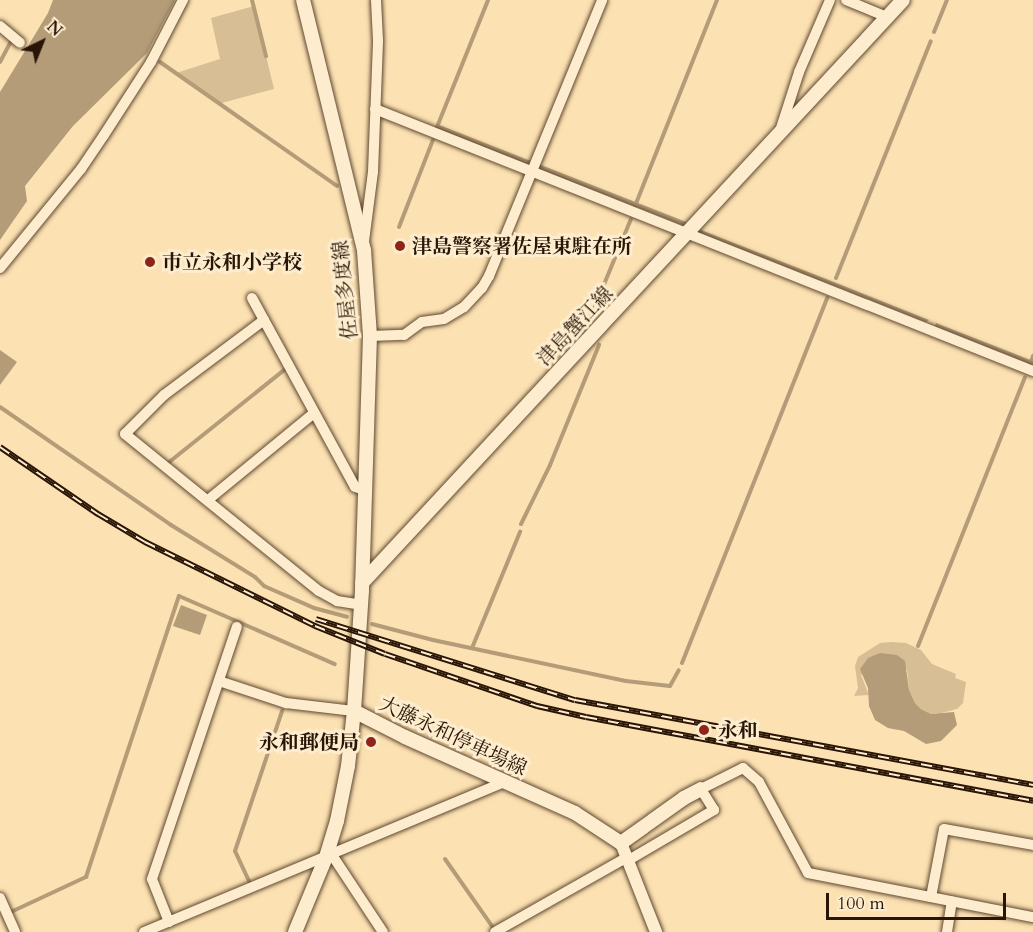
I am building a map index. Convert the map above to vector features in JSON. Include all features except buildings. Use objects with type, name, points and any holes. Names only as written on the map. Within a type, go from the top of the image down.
[{"type":"main road","name":"佐屋多度線","points":[[303,0],[364,250],[370,336],[362,583]]},
{"type":"main road","name":"津島蟹江線","points":[[362,583],[903,0]]},
{"type":"main road","points":[[354,711],[362,583]]},
{"type":"main road","name":"大藤永和停車場線","points":[[295,932],[329,856],[344,788],[354,711],[575,813],[621,843]]},
{"type":"main road","points":[[621,843],[684,798],[701,789]]},
{"type":"street","points":[[0,268],[99,144],[151,62],[183,0]]},
{"type":"street","points":[[364,250],[373,172],[376,0]]},
{"type":"street","points":[[370,336],[404,335],[422,322],[444,319],[456,313],[473,298],[489,276],[602,0]]},
{"type":"street","points":[[780,134],[799,72],[830,0]]},
{"type":"street","points":[[846,0],[887,17]]},
{"type":"street","points":[[0,26],[20,43]]},
{"type":"street","points":[[375,109],[534,167],[687,234],[1033,370]]},
{"type":"street","points":[[252,298],[355,487],[365,490]]},
{"type":"street","points":[[264,320],[164,395],[125,434],[320,591],[337,601],[361,605]]},
{"type":"street","points":[[208,500],[314,413]]},
{"type":"street","points":[[169,922],[152,879],[237,627]]},
{"type":"street","points":[[219,681],[286,704],[354,711]]},
{"type":"street","points":[[495,932],[714,810],[701,789],[743,768],[759,782],[808,873],[1033,917]]},
{"type":"street","points":[[144,932],[504,782]]},
{"type":"street","points":[[931,897],[944,829],[1033,845]]},
{"type":"street","points":[[621,843],[656,932]]},
{"type":"street","points":[[329,856],[383,932]]},
{"type":"street","points":[[0,898],[3,911],[15,932]]},
{"type":"street","points":[[947,932],[952,901]]},
{"type":"shaded area","points":[[53,0],[175,0],[147,53],[73,126],[25,186],[27,201],[0,240],[0,92],[48,13]]},
{"type":"shaded area","points":[[254,6],[274,89],[218,104],[176,73],[220,59],[211,18]]},
{"type":"shaded area","points":[[437,124],[689,223],[685,226],[435,128]]},
{"type":"shaded area","points":[[701,230],[929,320],[926,322],[698,232]]},
{"type":"shaded area","points":[[936,323],[1033,361],[1033,365],[935,326]]},
{"type":"shaded area","points":[[0,350],[17,362],[0,385]]},
{"type":"shaded area","points":[[181,605],[207,615],[200,635],[173,626]]},
{"type":"shaded area","points":[[880,643],[906,643],[921,650],[932,664],[956,674],[955,678],[966,682],[963,703],[957,709],[941,713],[931,714],[921,709],[915,703],[909,690],[907,669],[861,675],[869,695],[854,696],[858,688],[855,666],[858,657]]},
{"type":"shaded area","points":[[880,653],[897,655],[905,661],[909,690],[915,703],[921,709],[931,714],[954,712],[957,725],[941,741],[926,744],[904,731],[888,728],[875,720],[869,706],[868,688],[860,669],[868,658]]},
{"type":"waterway","points":[[252,0],[266,56]]},
{"type":"waterway","points":[[437,127],[488,0]]},
{"type":"waterway","points":[[635,206],[717,0]]},
{"type":"waterway","points":[[934,32],[947,0]]},
{"type":"waterway","points":[[0,62],[11,41]]},
{"type":"waterway","points":[[836,278],[931,41]]},
{"type":"waterway","points":[[160,62],[337,186]]},
{"type":"waterway","points":[[399,227],[433,140]]},
{"type":"waterway","points":[[584,333],[631,219]]},
{"type":"waterway","points":[[682,663],[827,298]]},
{"type":"waterway","points":[[521,524],[550,465],[599,345]]},
{"type":"waterway","points":[[1030,364],[1033,356]]},
{"type":"waterway","points":[[168,463],[284,370]]},
{"type":"waterway","points":[[918,646],[1025,377]]},
{"type":"waterway","points":[[0,407],[171,525],[255,577],[264,586],[314,608],[347,617]]},
{"type":"waterway","points":[[472,648],[520,532]]},
{"type":"waterway","points":[[13,911],[86,877],[179,596],[335,664]]},
{"type":"waterway","points":[[372,624],[433,640],[626,681],[670,686],[679,670]]},
{"type":"waterway","points":[[249,881],[235,851],[282,711]]},
{"type":"waterway","points":[[445,859],[492,926]]},
{"type":"railway","points":[[0,447],[98,514],[145,542],[315,626],[385,654],[537,706],[1033,801]]},
{"type":"railway","points":[[316,619],[575,700],[1033,785]]},
{"type":"place","name":"津島警察署佐屋東駐在所","points":[[400,246]]},
{"type":"place","name":"市立永和小学校","points":[[150,262]]},
{"type":"place","name":"永和","points":[[704,730]]},
{"type":"place","name":"永和郵便局","points":[[371,742]]}]
